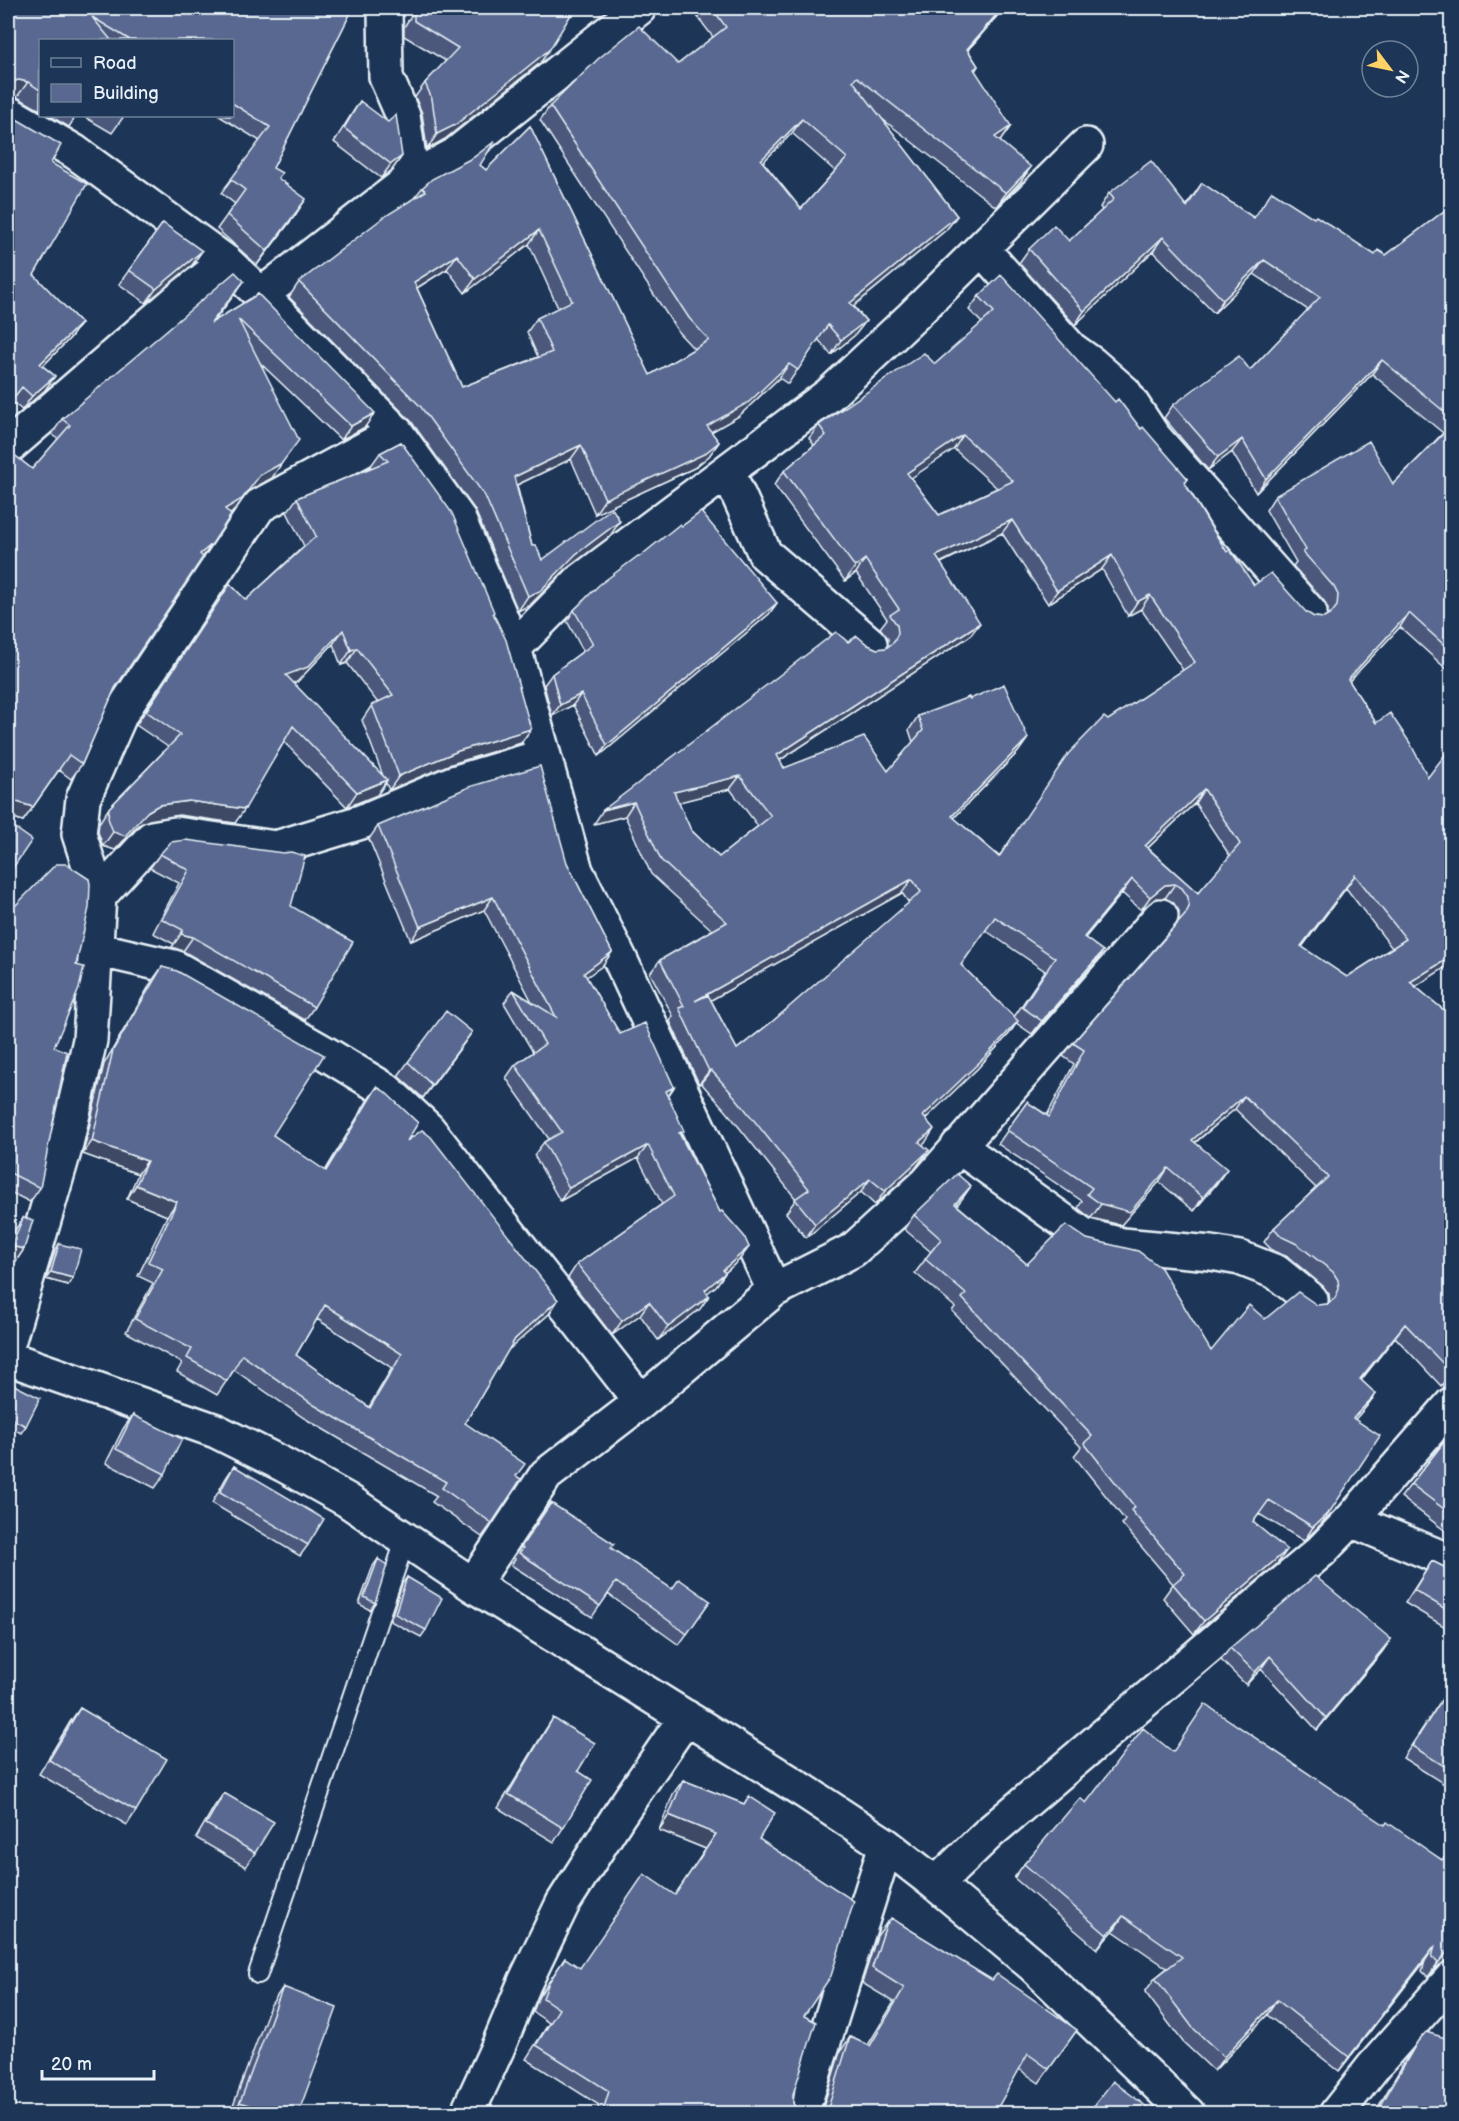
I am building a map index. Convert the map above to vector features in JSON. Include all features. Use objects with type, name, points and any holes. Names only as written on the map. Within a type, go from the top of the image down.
[{"type":"street","points":[[385,8],[386,77],[403,116],[412,178]]},
{"type":"street","points":[[261,295],[412,178],[455,155],[639,8]]},
{"type":"street","points":[[8,113],[75,152],[226,262],[396,432],[458,518],[514,648],[576,871],[620,959],[774,1290]]},
{"type":"street","points":[[514,648],[579,582],[830,394],[1086,146]]},
{"type":"street","points":[[981,249],[1071,349],[1124,392],[1153,436],[1310,614]]},
{"type":"street","points":[[8,447],[177,301],[226,262]]},
{"type":"street","points":[[8,1343],[65,1148],[90,1040],[99,896],[79,834],[83,799],[121,713],[259,506],[396,432]]},
{"type":"street","points":[[728,472],[765,554],[870,644]]},
{"type":"street","points":[[99,896],[152,837],[176,834],[276,848],[360,822],[453,783],[544,756]]},
{"type":"street","points":[[473,1585],[546,1475],[641,1402],[774,1290],[853,1250],[927,1183],[1161,916]]},
{"type":"street","points":[[96,949],[174,967],[386,1090],[428,1129],[641,1402]]},
{"type":"street","points":[[958,1146],[1083,1235],[1122,1245],[1240,1258],[1276,1272],[1311,1300]]},
{"type":"street","points":[[8,1358],[216,1431],[284,1465],[347,1500],[473,1585],[886,1845],[1034,1966],[1188,2114]]},
{"type":"street","points":[[936,1884],[989,1833],[1292,1576],[1352,1520],[1452,1404]]},
{"type":"street","points":[[1352,1520],[1452,1562]]},
{"type":"street","points":[[467,2114],[525,1982],[563,1904],[619,1815],[686,1717]]},
{"type":"street","points":[[801,2114],[886,1845]]},
{"type":"street","points":[[1336,2114],[1373,2067],[1452,1978]]},
{"type":"lane","points":[[258,1974],[405,1540]]},
{"type":"building","points":[[8,8],[353,8],[273,168],[282,173],[278,178],[306,199],[267,251],[227,215],[245,190],[231,179],[270,127],[234,104],[234,39],[128,39],[92,17],[110,39],[39,39],[39,89],[28,82],[19,80],[8,84]]},
{"type":"building","points":[[417,8],[575,8],[550,49],[455,125],[437,134],[432,99],[425,83],[458,48],[414,21],[414,12]]},
{"type":"building","points":[[712,8],[1002,8],[967,49],[978,66],[974,69],[1011,126],[995,137],[1031,167],[1006,193],[857,77],[853,81],[957,216],[850,303],[866,321],[841,340],[828,325],[798,370],[789,364],[749,402],[707,426],[719,442],[704,454],[605,499],[581,445],[514,477],[532,546],[536,545],[542,560],[612,508],[620,521],[576,554],[540,591],[528,596],[485,496],[421,407],[299,282],[384,217],[426,191],[422,188],[432,179],[474,157],[495,141],[480,165],[486,170],[530,126],[650,375],[709,340],[689,318],[550,106],[598,59],[639,26],[678,64],[726,27]],"holes":[[[802,119],[847,158],[801,209],[761,160]],[[539,230],[572,301],[537,318],[552,352],[462,387],[414,282],[457,255],[475,279]]]},
{"type":"building","points":[[360,101],[388,122],[396,115],[402,156],[391,164],[344,128]]},
{"type":"building","points":[[8,114],[61,145],[51,163],[87,184],[34,275],[81,323],[40,364],[55,376],[32,396],[22,387],[8,405]]},
{"type":"building","points":[[1151,161],[1187,207],[1202,183],[1254,218],[1272,191],[1314,218],[1316,216],[1375,255],[1378,250],[1386,255],[1452,205],[1452,418],[1382,360],[1266,479],[1242,439],[1218,457],[1173,405],[1239,356],[1250,370],[1320,297],[1264,260],[1223,300],[1163,237],[1084,311],[1029,249],[1054,225],[1069,241],[1114,199],[1109,193]]},
{"type":"building","points":[[163,223],[202,251],[156,289],[129,270]]},
{"type":"building","points":[[235,272],[244,281],[211,323],[258,294],[375,413],[351,426],[238,319],[299,440],[282,463],[260,475],[242,499],[225,509],[231,515],[212,544],[200,554],[203,557],[115,688],[82,764],[69,755],[33,807],[8,799],[8,450],[32,469],[70,425],[62,419]]},
{"type":"building","points":[[1001,275],[1115,402],[1118,399],[1141,429],[1143,427],[1188,479],[1184,482],[1211,527],[1227,552],[1230,550],[1254,585],[1271,573],[1306,612],[1314,617],[1324,618],[1331,614],[1337,606],[1338,595],[1334,587],[1303,552],[1306,550],[1275,496],[1369,441],[1393,484],[1452,425],[1452,652],[1409,613],[1348,679],[1376,723],[1390,713],[1410,743],[1428,777],[1447,752],[1452,756],[1452,956],[1410,982],[1452,1017],[1452,1371],[1405,1324],[1360,1379],[1376,1394],[1353,1418],[1380,1436],[1331,1510],[1313,1527],[1269,1500],[1253,1522],[1287,1550],[1204,1621],[1173,1584],[1185,1574],[1131,1510],[1135,1507],[1084,1443],[1092,1436],[962,1298],[966,1294],[925,1259],[941,1239],[914,1215],[957,1174],[971,1186],[955,1204],[1027,1264],[1066,1225],[1087,1239],[1138,1251],[1161,1268],[1211,1351],[1249,1305],[1265,1319],[1298,1292],[1317,1305],[1328,1304],[1335,1298],[1339,1289],[1338,1280],[1333,1272],[1297,1244],[1282,1237],[1274,1228],[1328,1177],[1244,1096],[1192,1140],[1227,1169],[1203,1197],[1168,1168],[1130,1212],[1101,1204],[1087,1194],[1092,1188],[1007,1130],[1027,1102],[1049,1117],[1084,1050],[1073,1043],[1185,915],[1189,907],[1188,897],[1182,888],[1175,884],[1165,885],[1150,897],[1132,879],[1084,937],[1103,951],[1042,1021],[1022,1007],[1055,958],[995,917],[961,965],[1018,1021],[986,1056],[923,1116],[934,1129],[919,1142],[929,1150],[923,1156],[885,1191],[870,1179],[815,1224],[795,1199],[809,1189],[736,1098],[711,1070],[709,1071],[679,1008],[684,1006],[660,960],[727,922],[661,860],[634,802],[603,810],[836,632],[848,642],[857,636],[877,649],[886,648],[894,642],[898,633],[897,625],[890,615],[899,609],[865,559],[855,567],[784,471],[826,435],[819,425],[924,353],[935,364],[994,312],[979,296]],"holes":[[[963,435],[1013,481],[939,515],[907,473]],[[1012,520],[1057,591],[1112,555],[1137,602],[1150,595],[1195,662],[1108,720],[1104,717],[1068,754],[999,857],[952,816],[1028,738],[1004,684],[970,699],[969,697],[918,716],[923,730],[888,771],[864,737],[784,768],[777,755],[980,623],[936,556]],[[740,776],[771,816],[719,857],[691,830],[674,792]],[[1204,789],[1240,844],[1198,893],[1145,846]],[[1355,875],[1406,939],[1347,977],[1301,946]],[[912,879],[921,892],[773,1021],[737,1049],[708,995],[695,1001]]]},
{"type":"building","points":[[401,442],[452,513],[506,640],[531,729],[458,751],[399,776],[372,705],[393,695],[357,648],[351,650],[343,630],[308,667],[286,675],[387,780],[357,792],[293,726],[245,809],[189,801],[159,805],[148,811],[125,836],[113,832],[108,818],[109,808],[180,735],[146,711],[230,584],[246,600],[316,536],[297,498],[388,461],[380,453]]},
{"type":"building","points":[[701,512],[777,603],[607,745],[581,694],[560,705],[552,674],[593,644],[574,610],[599,585],[680,524],[682,526]]},
{"type":"building","points":[[540,766],[567,863],[612,952],[584,973],[620,1034],[645,1023],[674,1087],[666,1091],[684,1131],[679,1133],[720,1212],[722,1211],[744,1236],[749,1247],[723,1270],[725,1273],[705,1290],[709,1296],[668,1327],[649,1302],[622,1321],[577,1264],[674,1196],[648,1145],[569,1188],[544,1142],[562,1132],[515,1065],[545,1044],[513,990],[556,1017],[493,897],[420,927],[378,826],[469,787]]},
{"type":"building","points":[[8,823],[32,840],[8,875]]},
{"type":"building","points":[[186,840],[283,853],[291,852],[305,856],[291,906],[353,942],[314,1007],[193,937],[181,934],[183,930],[162,919],[189,870],[160,854],[171,842]]},
{"type":"building","points":[[56,864],[66,864],[89,879],[89,908],[76,965],[84,967],[79,989],[54,1047],[67,1052],[40,1188],[8,1172],[8,898],[16,905]]},
{"type":"building","points":[[162,967],[177,971],[324,1055],[273,1135],[326,1171],[377,1087],[418,1123],[407,1141],[422,1130],[431,1137],[558,1300],[515,1339],[465,1423],[525,1464],[516,1476],[521,1479],[492,1523],[442,1488],[446,1482],[314,1405],[242,1355],[227,1381],[187,1358],[192,1349],[135,1319],[163,1269],[148,1262],[177,1202],[136,1185],[147,1161],[92,1141],[113,1050]],"holes":[[[325,1305],[402,1354],[370,1408],[296,1355]]]},
{"type":"building","points":[[446,1011],[472,1032],[432,1085],[408,1062]]},
{"type":"building","points":[[23,1218],[33,1220],[24,1249],[11,1246]]},
{"type":"building","points":[[59,1244],[81,1249],[73,1278],[51,1272]]},
{"type":"building","points":[[8,1382],[40,1398],[26,1426],[8,1417]]},
{"type":"building","points":[[133,1415],[182,1439],[165,1474],[116,1449]]},
{"type":"building","points":[[1452,1432],[1452,1515],[1411,1484]]},
{"type":"building","points":[[234,1466],[324,1519],[308,1545],[220,1492]]},
{"type":"building","points":[[551,1503],[614,1544],[611,1548],[672,1589],[679,1579],[710,1601],[687,1634],[616,1582],[600,1606],[519,1553]]},
{"type":"building","points":[[378,1559],[387,1565],[375,1603],[364,1597]]},
{"type":"building","points":[[1432,1561],[1452,1571],[1452,1613],[1414,1590]]},
{"type":"building","points":[[1315,1576],[1391,1639],[1326,1718],[1270,1656],[1255,1672],[1230,1648]]},
{"type":"building","points":[[407,1577],[442,1598],[426,1630],[395,1614]]},
{"type":"building","points":[[1448,1690],[1452,1692],[1452,1771],[1412,1746]]},
{"type":"building","points":[[1205,1704],[1385,1825],[1387,1822],[1442,1860],[1452,1849],[1452,1949],[1438,1963],[1432,1957],[1435,1946],[1349,2057],[1277,2000],[1224,2057],[1193,2028],[1155,1978],[1182,1957],[1123,1916],[1107,1935],[1024,1864],[1080,1798],[1086,1803],[1143,1728],[1173,1752]]},
{"type":"building","points":[[80,1708],[167,1759],[136,1811],[49,1760]]},
{"type":"building","points":[[553,1718],[595,1743],[578,1771],[592,1780],[563,1828],[508,1794]]},
{"type":"building","points":[[683,1780],[744,1804],[749,1796],[775,1813],[759,1839],[854,1901],[831,1976],[804,2016],[816,2022],[793,2094],[793,2103],[799,2114],[602,2114],[609,2091],[536,2045],[559,2009],[543,1998],[549,1982],[565,1958],[580,1968],[644,1874],[675,1895],[716,1834],[669,1815]]},
{"type":"building","points":[[224,1793],[274,1822],[255,1853],[206,1824]]},
{"type":"building","points":[[891,1918],[992,1980],[997,1974],[1077,2030],[1049,2069],[1028,2054],[994,2114],[823,2114],[829,2105],[850,2037],[870,2046],[904,1988],[872,1968],[887,1922]]},
{"type":"building","points":[[283,1987],[337,2008],[298,2114],[246,2114],[251,2106],[240,2102]]},
{"type":"building","points":[[1426,2032],[1452,2040],[1452,2114],[1427,2114],[1409,2108],[1407,2114],[1378,2114],[1418,2041]]},
{"type":"building","points":[[1113,2081],[1156,2114],[1091,2114],[1089,2112]]}]
